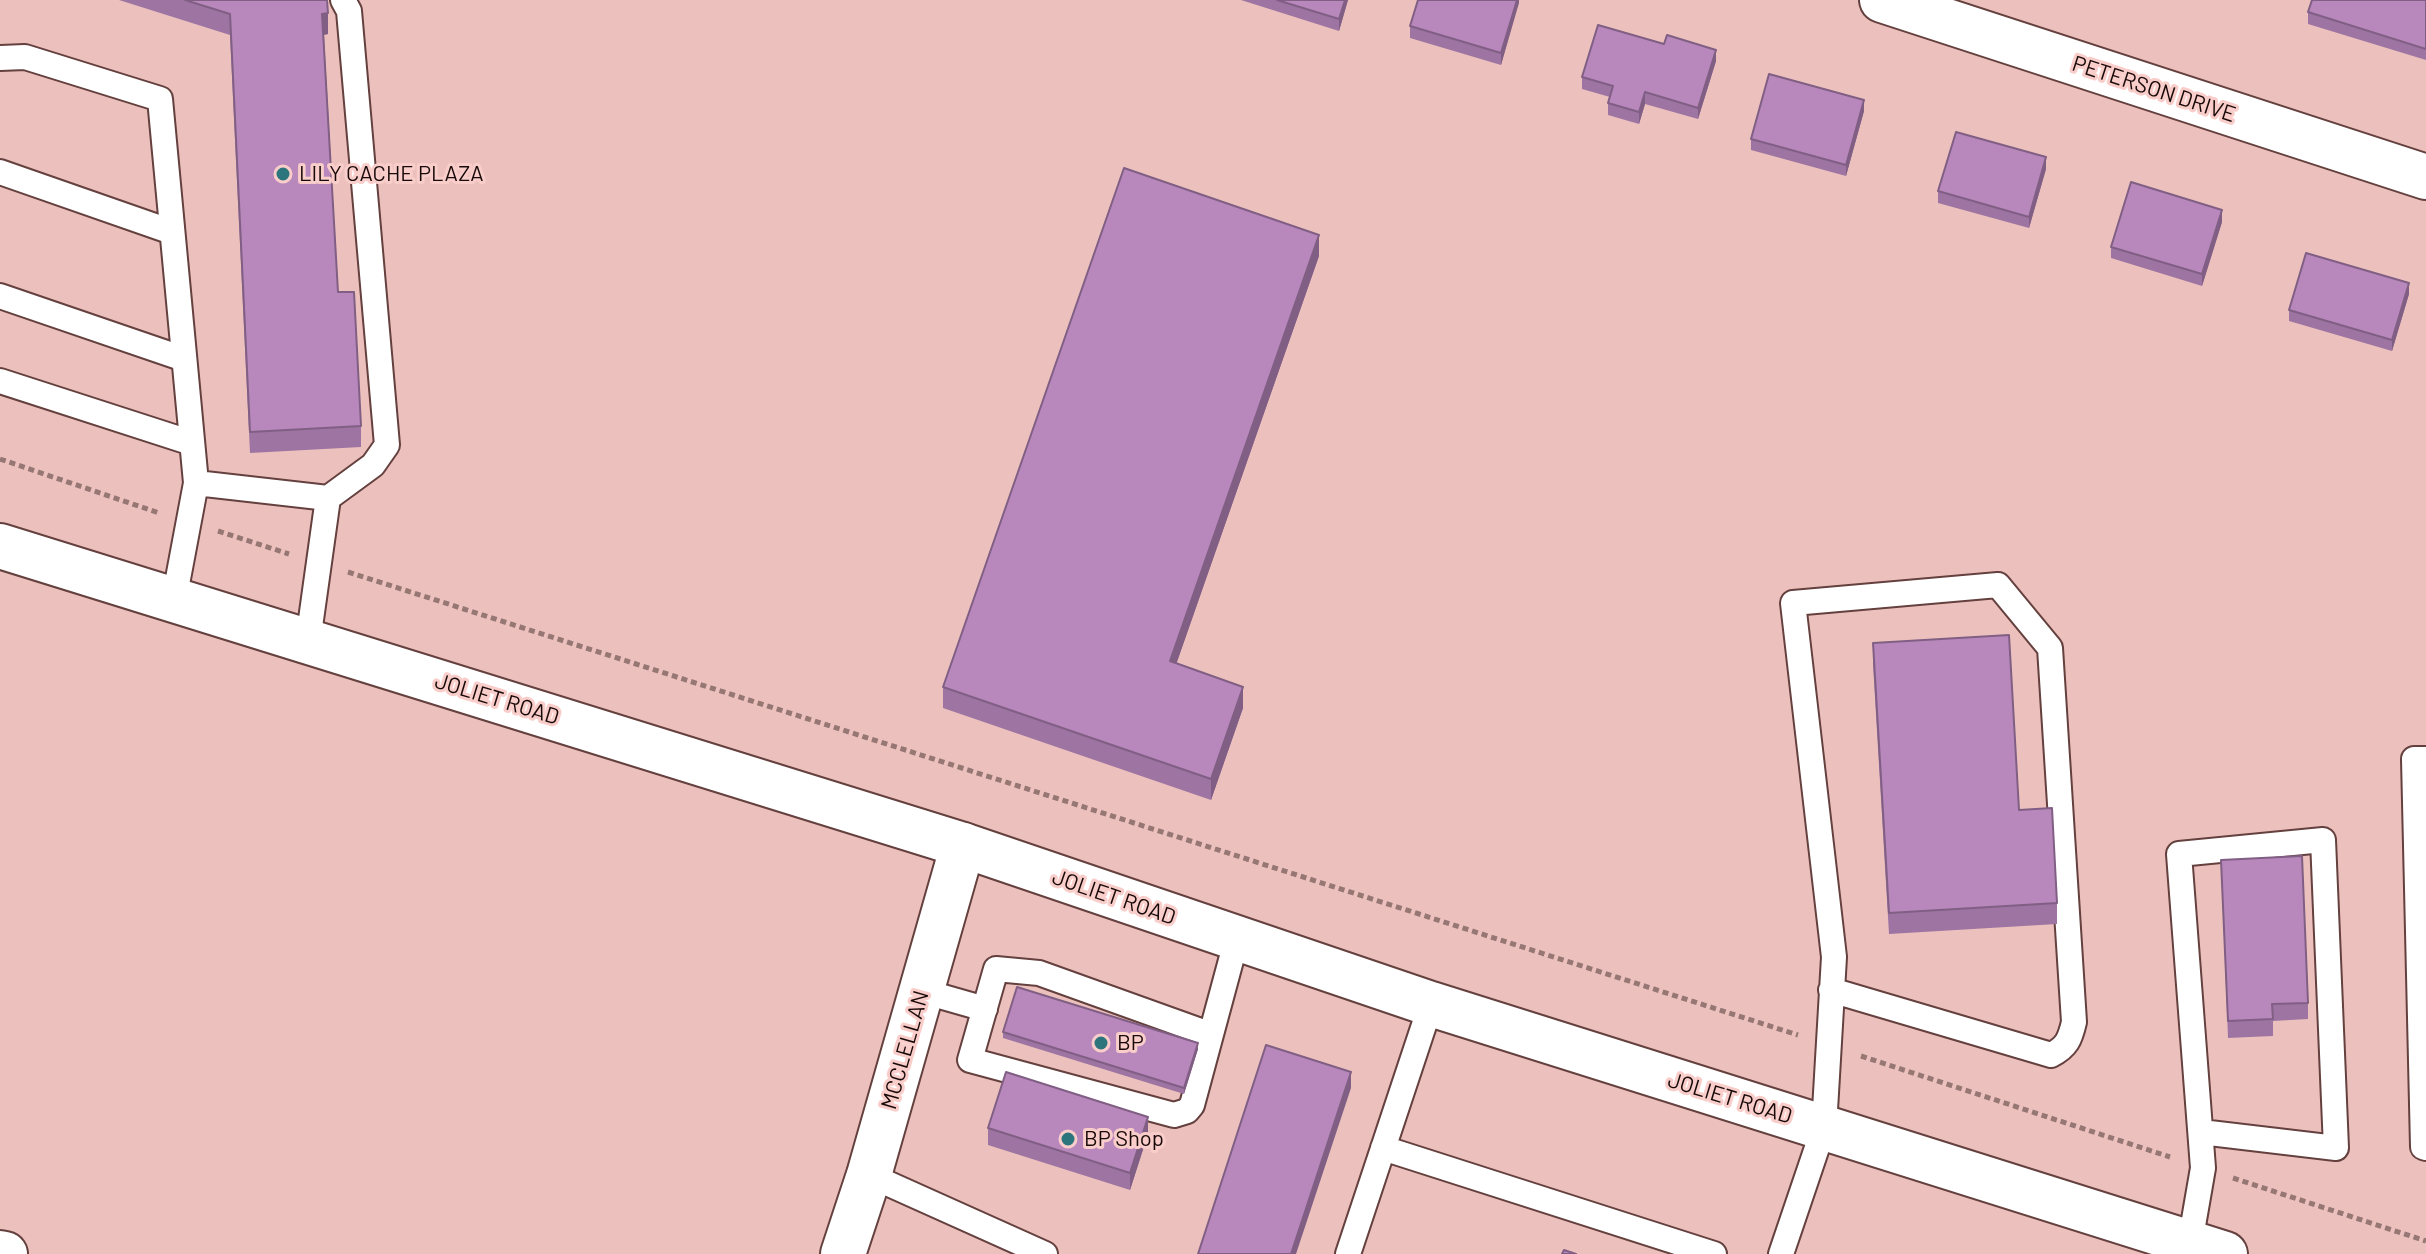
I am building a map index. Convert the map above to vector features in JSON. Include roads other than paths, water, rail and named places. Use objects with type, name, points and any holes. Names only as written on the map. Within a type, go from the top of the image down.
[{"type":"main road","name":"PETERSON DRIVE","points":[[1882,0],[2426,177]]},
{"type":"main road","name":"JOLIET ROAD","points":[[0,546],[963,845],[1431,1004],[2208,1248]]},
{"type":"main road","name":"MCCLELLAN","points":[[843,1254],[869,1175],[963,845]]},
{"type":"lane","points":[[196,483],[328,498],[373,465],[387,445],[349,11],[343,0]]},
{"type":"lane","points":[[0,58],[25,57],[160,99],[196,483],[174,600]]},
{"type":"lane","points":[[0,172],[172,232]]},
{"type":"lane","points":[[0,296],[184,359]]},
{"type":"lane","points":[[0,381],[192,443]]},
{"type":"lane","points":[[308,641],[328,498]]},
{"type":"lane","points":[[1781,1254],[1824,1127],[1831,990],[1834,957],[1793,603],[1998,585],[2050,648],[2074,1022],[2070,1038],[2064,1049],[2051,1055],[1831,990]]},
{"type":"lane","points":[[2426,759],[2414,759],[2423,1147],[2426,1148]]},
{"type":"lane","points":[[2201,1132],[2336,1148],[2323,840],[2179,854],[2208,1248]]},
{"type":"lane","points":[[1209,1034],[1039,973],[996,969],[970,1060],[1174,1115],[1187,1111],[1192,1105],[1237,938]]},
{"type":"lane","points":[[922,991],[985,1009]]},
{"type":"lane","points":[[1348,1254],[1431,1004]]},
{"type":"lane","points":[[1383,1148],[1714,1254]]},
{"type":"lane","points":[[869,1175],[1045,1254]]},
{"type":"place","name":"LILY CACHE PLAZA","points":[[283,174]]},
{"type":"place","name":"BP","points":[[1101,1043]]},
{"type":"place","name":"BP Shop","points":[[1068,1139]]}]
